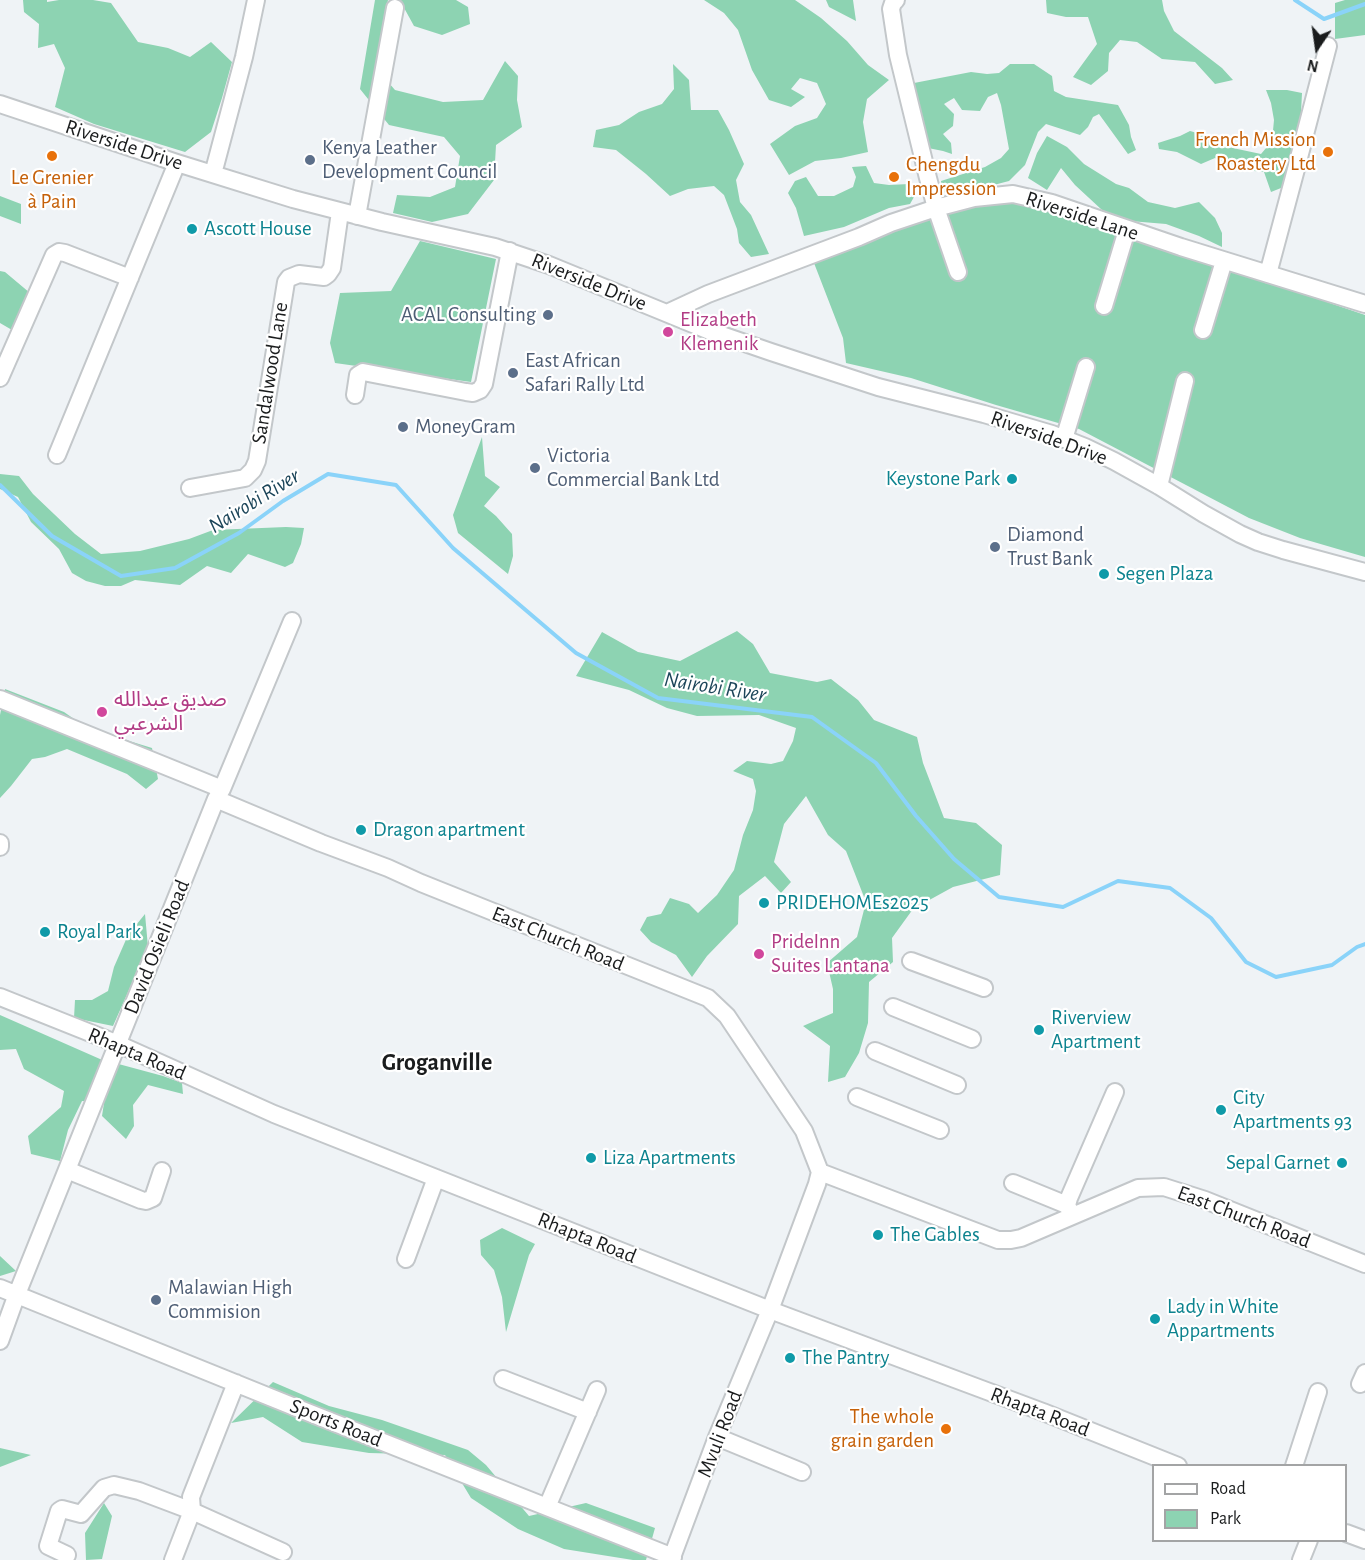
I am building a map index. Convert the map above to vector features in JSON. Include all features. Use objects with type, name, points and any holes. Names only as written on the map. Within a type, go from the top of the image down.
[{"type":"street","points":[[213,174],[244,57],[256,0]]},
{"type":"street","points":[[896,0],[891,9],[898,56],[936,208],[958,272]]},
{"type":"street","points":[[357,216],[394,8]]},
{"type":"street","points":[[1268,274],[1328,46]]},
{"type":"street","name":"Riverside Drive","points":[[0,104],[177,163],[340,212],[510,251],[710,331],[878,387],[984,414],[1064,439],[1095,451],[1204,514],[1258,542],[1365,572]]},
{"type":"street","points":[[57,455],[177,163]]},
{"type":"street","name":"Riverside Lane","points":[[667,313],[708,294],[891,223],[974,198],[1013,194],[1052,203],[1127,230],[1365,304]]},
{"type":"street","name":"Sandalwood Lane","points":[[190,488],[245,478],[253,470],[257,461],[286,282],[298,274],[324,277],[328,274],[332,268],[340,212]]},
{"type":"street","points":[[1104,306],[1127,230]]},
{"type":"street","points":[[355,395],[358,375],[363,372],[466,392],[473,393],[480,390],[484,384],[510,251]]},
{"type":"street","points":[[0,378],[54,255],[59,252],[65,253],[130,278]]},
{"type":"street","points":[[1203,330],[1224,261]]},
{"type":"street","points":[[1064,439],[1086,367]]},
{"type":"street","points":[[1159,486],[1185,381]]},
{"type":"street","name":"David Osieli Road","points":[[0,1341],[219,794],[292,621]]},
{"type":"street","name":"East Church Road","points":[[0,699],[219,794],[321,843],[708,998],[727,1016],[804,1131],[820,1172],[998,1240],[1021,1238],[1069,1211],[1138,1188],[1164,1187],[1205,1200],[1365,1264]]},
{"type":"street","points":[[911,961],[984,988]]},
{"type":"street","name":"Rhapta Road","points":[[0,997],[118,1044],[274,1114],[770,1310],[1043,1412],[1173,1464]]},
{"type":"street","points":[[893,1007],[972,1039]]},
{"type":"street","points":[[875,1051],[957,1085]]},
{"type":"street","points":[[1013,1183],[1069,1211],[1115,1092]]},
{"type":"street","points":[[857,1097],[940,1130]]},
{"type":"street","points":[[67,1170],[146,1201],[153,1198],[162,1171]]},
{"type":"street","points":[[770,1310],[820,1172]]},
{"type":"street","points":[[406,1259],[436,1178]]},
{"type":"street","name":"Sports Road","points":[[0,1288],[672,1559]]},
{"type":"street","name":"Mvuli Road","points":[[672,1559],[717,1437],[770,1310]]},
{"type":"street","points":[[503,1379],[588,1412]]},
{"type":"street","points":[[173,1560],[192,1511],[191,1497],[236,1383]]},
{"type":"street","points":[[547,1507],[597,1390]]},
{"type":"street","points":[[1295,1464],[1318,1392]]},
{"type":"street","points":[[717,1437],[802,1472]]},
{"type":"street","points":[[67,1555],[48,1546],[60,1511],[62,1509],[81,1514],[104,1488],[120,1485],[192,1511],[273,1553]]},
{"type":"street","points":[[1347,1533],[1365,1540]]},
{"type":"street","points":[[1301,1560],[1308,1542]]},
{"type":"green space","points":[[23,0],[47,0],[47,2],[93,0],[111,3],[138,42],[168,48],[190,57],[211,42],[232,62],[211,132],[185,152],[94,124],[55,107],[65,68],[54,44],[38,48],[39,24],[24,12]]},
{"type":"green space","points":[[375,0],[388,0],[376,68],[395,90],[443,102],[483,100],[505,61],[518,76],[517,100],[522,127],[496,145],[494,180],[468,214],[432,222],[393,213],[397,195],[430,197],[455,187],[460,156],[444,137],[389,125],[360,89]]},
{"type":"green space","points":[[395,0],[456,0],[468,7],[470,24],[442,35],[414,26],[403,6]]},
{"type":"green space","points":[[704,0],[795,0],[821,18],[847,41],[868,65],[889,80],[867,99],[863,122],[868,152],[815,161],[789,175],[770,144],[795,126],[817,118],[826,104],[817,83],[800,78],[791,89],[805,97],[791,107],[769,100],[752,70],[738,30],[724,13]]},
{"type":"green space","points":[[826,0],[853,0],[856,21],[829,7]]},
{"type":"green space","points":[[1046,0],[1162,0],[1164,11],[1174,31],[1222,68],[1233,80],[1215,84],[1195,62],[1162,59],[1137,42],[1120,40],[1109,53],[1108,71],[1091,85],[1073,77],[1097,44],[1088,17],[1066,17],[1047,13]]},
{"type":"green space","points":[[1345,0],[1365,0],[1365,35],[1335,39],[1335,3]]},
{"type":"green space","points":[[673,64],[689,80],[691,110],[718,110],[729,130],[744,164],[736,180],[740,202],[751,215],[769,254],[751,257],[739,243],[737,229],[724,195],[714,186],[688,189],[670,196],[616,150],[593,147],[596,130],[619,125],[639,112],[662,104],[674,89]]},
{"type":"green space","points":[[1010,64],[1034,64],[1052,76],[1054,91],[1066,97],[1118,105],[1129,125],[1136,150],[1128,154],[1099,114],[1093,117],[1088,127],[1080,135],[1046,124],[1038,132],[1025,165],[1009,181],[959,194],[942,192],[941,181],[985,167],[1001,158],[1009,149],[1001,105],[997,93],[988,97],[980,111],[962,110],[954,98],[944,104],[954,114],[953,126],[943,134],[951,143],[952,154],[928,148],[912,95],[914,83],[971,72],[999,73]]},
{"type":"green space","points":[[1266,90],[1302,93],[1293,165],[1281,188],[1271,192],[1264,172],[1245,170],[1232,164],[1225,165],[1215,158],[1201,164],[1177,152],[1159,149],[1158,143],[1190,131],[1215,138],[1228,147],[1261,154],[1272,141],[1274,120]]},
{"type":"green space","points":[[1047,136],[1067,147],[1084,164],[1116,184],[1129,188],[1148,202],[1175,208],[1199,202],[1215,218],[1222,233],[1222,247],[1166,224],[1130,221],[1102,210],[1075,185],[1061,168],[1047,190],[1028,178],[1037,153]]},
{"type":"green space","points":[[866,166],[874,183],[909,184],[918,190],[910,204],[889,208],[844,227],[804,236],[796,208],[788,193],[795,181],[806,177],[818,196],[834,196],[853,187],[856,177],[852,167]]},
{"type":"green space","points":[[0,196],[21,204],[21,224],[0,216]]},
{"type":"green space","points":[[1013,198],[1119,231],[1365,315],[1365,557],[1300,538],[1249,518],[1079,429],[911,378],[846,363],[843,338],[814,263],[859,242],[950,209]]},
{"type":"green space","points":[[420,241],[496,259],[471,382],[335,363],[330,343],[340,293],[391,291]]},
{"type":"green space","points":[[0,271],[5,272],[30,293],[12,330],[0,323]]},
{"type":"green space","points":[[482,437],[485,476],[500,487],[484,506],[512,534],[513,556],[508,574],[458,533],[453,515]]},
{"type":"green space","points":[[0,474],[19,476],[33,494],[75,534],[101,554],[140,551],[189,539],[213,530],[304,528],[301,544],[293,563],[285,567],[248,554],[231,573],[207,566],[180,585],[135,580],[121,586],[105,586],[86,581],[72,573],[59,549],[31,522],[18,497],[0,489]]},
{"type":"green space","points":[[737,631],[753,644],[770,673],[817,682],[831,679],[858,700],[874,720],[917,737],[923,763],[944,818],[976,823],[1002,845],[1000,875],[953,887],[913,909],[892,938],[893,962],[869,982],[868,1023],[859,1053],[845,1077],[828,1082],[830,1046],[803,1026],[833,1013],[833,989],[827,963],[857,937],[866,902],[846,851],[828,835],[806,796],[784,824],[774,862],[791,882],[781,893],[765,876],[739,896],[738,924],[707,956],[692,977],[676,955],[651,942],[640,930],[647,917],[661,914],[670,898],[689,904],[698,913],[717,895],[734,870],[743,835],[753,810],[756,791],[753,779],[733,771],[747,761],[771,764],[783,761],[793,741],[796,728],[759,715],[697,716],[667,708],[629,690],[576,676],[602,632],[638,652],[680,661]]},
{"type":"green space","points":[[5,689],[64,712],[87,728],[152,748],[158,779],[146,789],[127,774],[67,749],[32,759],[0,798],[0,715]]},
{"type":"green space","points":[[145,914],[148,947],[113,1026],[74,1018],[75,1000],[92,1000],[108,991],[114,967],[128,935]]},
{"type":"green space","points":[[0,1015],[100,1059],[182,1083],[183,1094],[148,1085],[133,1105],[134,1126],[126,1139],[102,1116],[104,1103],[82,1101],[68,1130],[60,1161],[31,1154],[28,1136],[61,1107],[64,1091],[24,1069],[16,1049],[0,1050]]},
{"type":"green space","points":[[502,1228],[535,1244],[529,1255],[506,1332],[502,1297],[494,1270],[481,1255],[480,1240]]},
{"type":"green space","points":[[0,1256],[16,1271],[0,1276]]},
{"type":"green space","points":[[273,1382],[329,1406],[382,1420],[468,1450],[486,1465],[529,1516],[586,1503],[655,1528],[646,1560],[564,1549],[518,1529],[471,1498],[445,1455],[369,1453],[302,1442],[263,1417],[231,1423]]},
{"type":"green space","points":[[0,1448],[31,1455],[0,1467]]},
{"type":"green space","points":[[104,1503],[112,1516],[102,1559],[86,1560],[85,1533]]},
{"type":"waterway","points":[[1295,0],[1324,19],[1365,4]]},
{"type":"waterway","name":"Nairobi River","points":[[0,485],[52,536],[121,576],[175,568],[239,533],[283,501],[328,474],[396,485],[453,548],[576,653],[658,698],[812,717],[876,763],[916,816],[954,859],[999,897],[1063,907],[1118,881],[1170,888],[1211,918],[1246,962],[1276,977],[1332,965],[1365,944]]},
{"type":"place","name":"French Mission Roastery Ltd","points":[[1328,152]]},
{"type":"place","name":"Le Grenier à Pain","points":[[52,156]]},
{"type":"place","name":"Kenya Leather Development Council","points":[[310,160]]},
{"type":"place","name":"Chengdu Impression","points":[[894,177]]},
{"type":"place","name":"Ascott House","points":[[192,229]]},
{"type":"place","name":"ACAL Consulting","points":[[548,315]]},
{"type":"place","name":"Elizabeth Klemenik","points":[[668,332]]},
{"type":"place","name":"East African Safari Rally Ltd","points":[[513,373]]},
{"type":"place","name":"MoneyGram","points":[[403,427]]},
{"type":"place","name":"Victoria Commercial Bank Ltd","points":[[535,468]]},
{"type":"place","name":"Keystone Park","points":[[1012,479]]},
{"type":"place","name":"Diamond Trust Bank","points":[[995,547]]},
{"type":"place","name":"Segen Plaza","points":[[1104,574]]},
{"type":"place","name":"صديق عبدالله الشرعبي","points":[[102,712]]},
{"type":"place","name":"Dragon apartment","points":[[361,830]]},
{"type":"place","name":"PRIDEHOMEs2025","points":[[764,903]]},
{"type":"place","name":"Royal Park","points":[[45,932]]},
{"type":"place","name":"PrideInn Suites Lantana","points":[[759,954]]},
{"type":"place","name":"Riverview Apartment","points":[[1039,1030]]},
{"type":"place","name":"City Apartments 93","points":[[1221,1110]]},
{"type":"place","name":"Liza Apartments","points":[[591,1158]]},
{"type":"place","name":"Sepal Garnet","points":[[1342,1163]]},
{"type":"place","name":"The Gables","points":[[878,1235]]},
{"type":"place","name":"Malawian High Commision","points":[[156,1300]]},
{"type":"place","name":"Lady in White Appartments","points":[[1155,1319]]},
{"type":"place","name":"The Pantry","points":[[790,1358]]},
{"type":"place","name":"The whole grain garden","points":[[946,1429]]},
{"type":"district","name":"Groganville","points":[[437,1063]]}]
